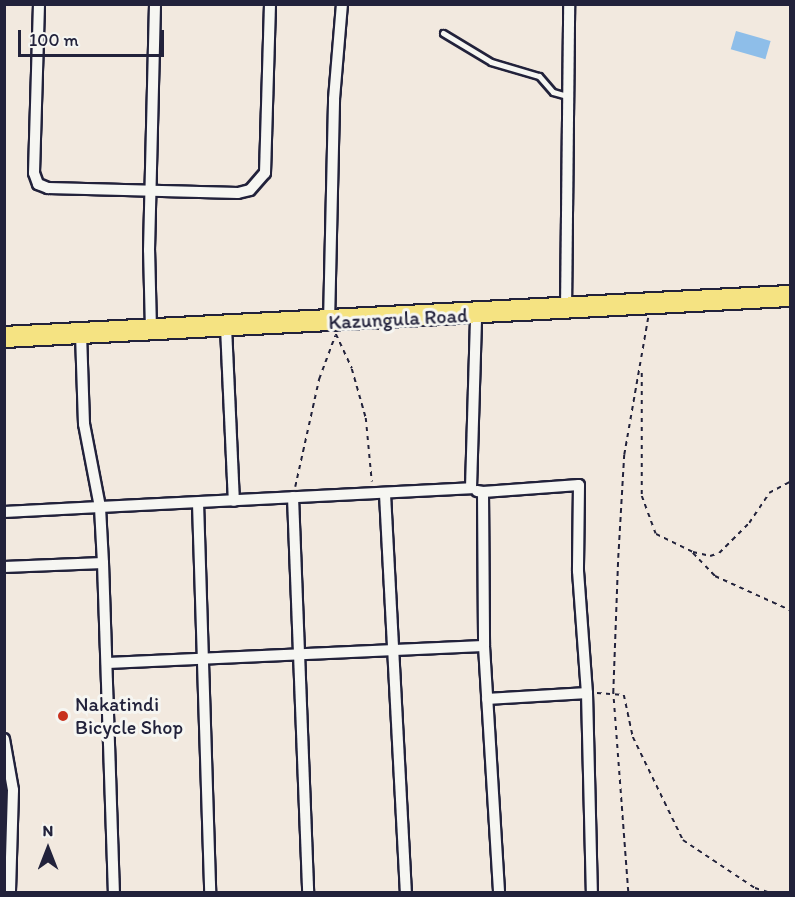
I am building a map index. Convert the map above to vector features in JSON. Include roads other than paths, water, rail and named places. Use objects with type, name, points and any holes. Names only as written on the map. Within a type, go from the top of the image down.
[{"type":"highway","name":"Kazungula Road","points":[[4,338],[226,327],[332,328],[476,316],[790,296]]},
{"type":"street","points":[[39,4],[34,173],[38,184],[48,188],[238,193],[260,183],[267,147],[270,4]]},
{"type":"street","points":[[151,330],[150,189],[155,4]]},
{"type":"street","points":[[332,328],[333,99],[342,4]]},
{"type":"street","points":[[566,310],[569,4]]},
{"type":"street","points":[[471,488],[476,316]]},
{"type":"street","points":[[226,327],[234,501]]},
{"type":"street","points":[[81,334],[84,424],[100,507],[114,892]]},
{"type":"street","points":[[4,512],[471,488],[483,492],[579,485],[578,571],[587,693],[592,892]]},
{"type":"street","points":[[483,492],[484,646],[499,892]]},
{"type":"street","points":[[385,494],[406,892]]},
{"type":"street","points":[[293,497],[297,654],[308,892]]},
{"type":"street","points":[[198,503],[201,661],[210,892]]},
{"type":"street","points":[[4,567],[103,563]]},
{"type":"street","points":[[107,663],[201,661],[297,654],[393,652],[484,646]]},
{"type":"street","points":[[488,699],[587,693]]},
{"type":"street","points":[[4,739],[13,790],[10,892]]},
{"type":"lane","points":[[443,33],[491,62],[539,76],[553,92],[568,96]]},
{"type":"water","points":[[736,31],[771,41],[765,59],[731,49]]},
{"type":"place","name":"Nakatindi Bicycle Shop","points":[[63,716]]}]
